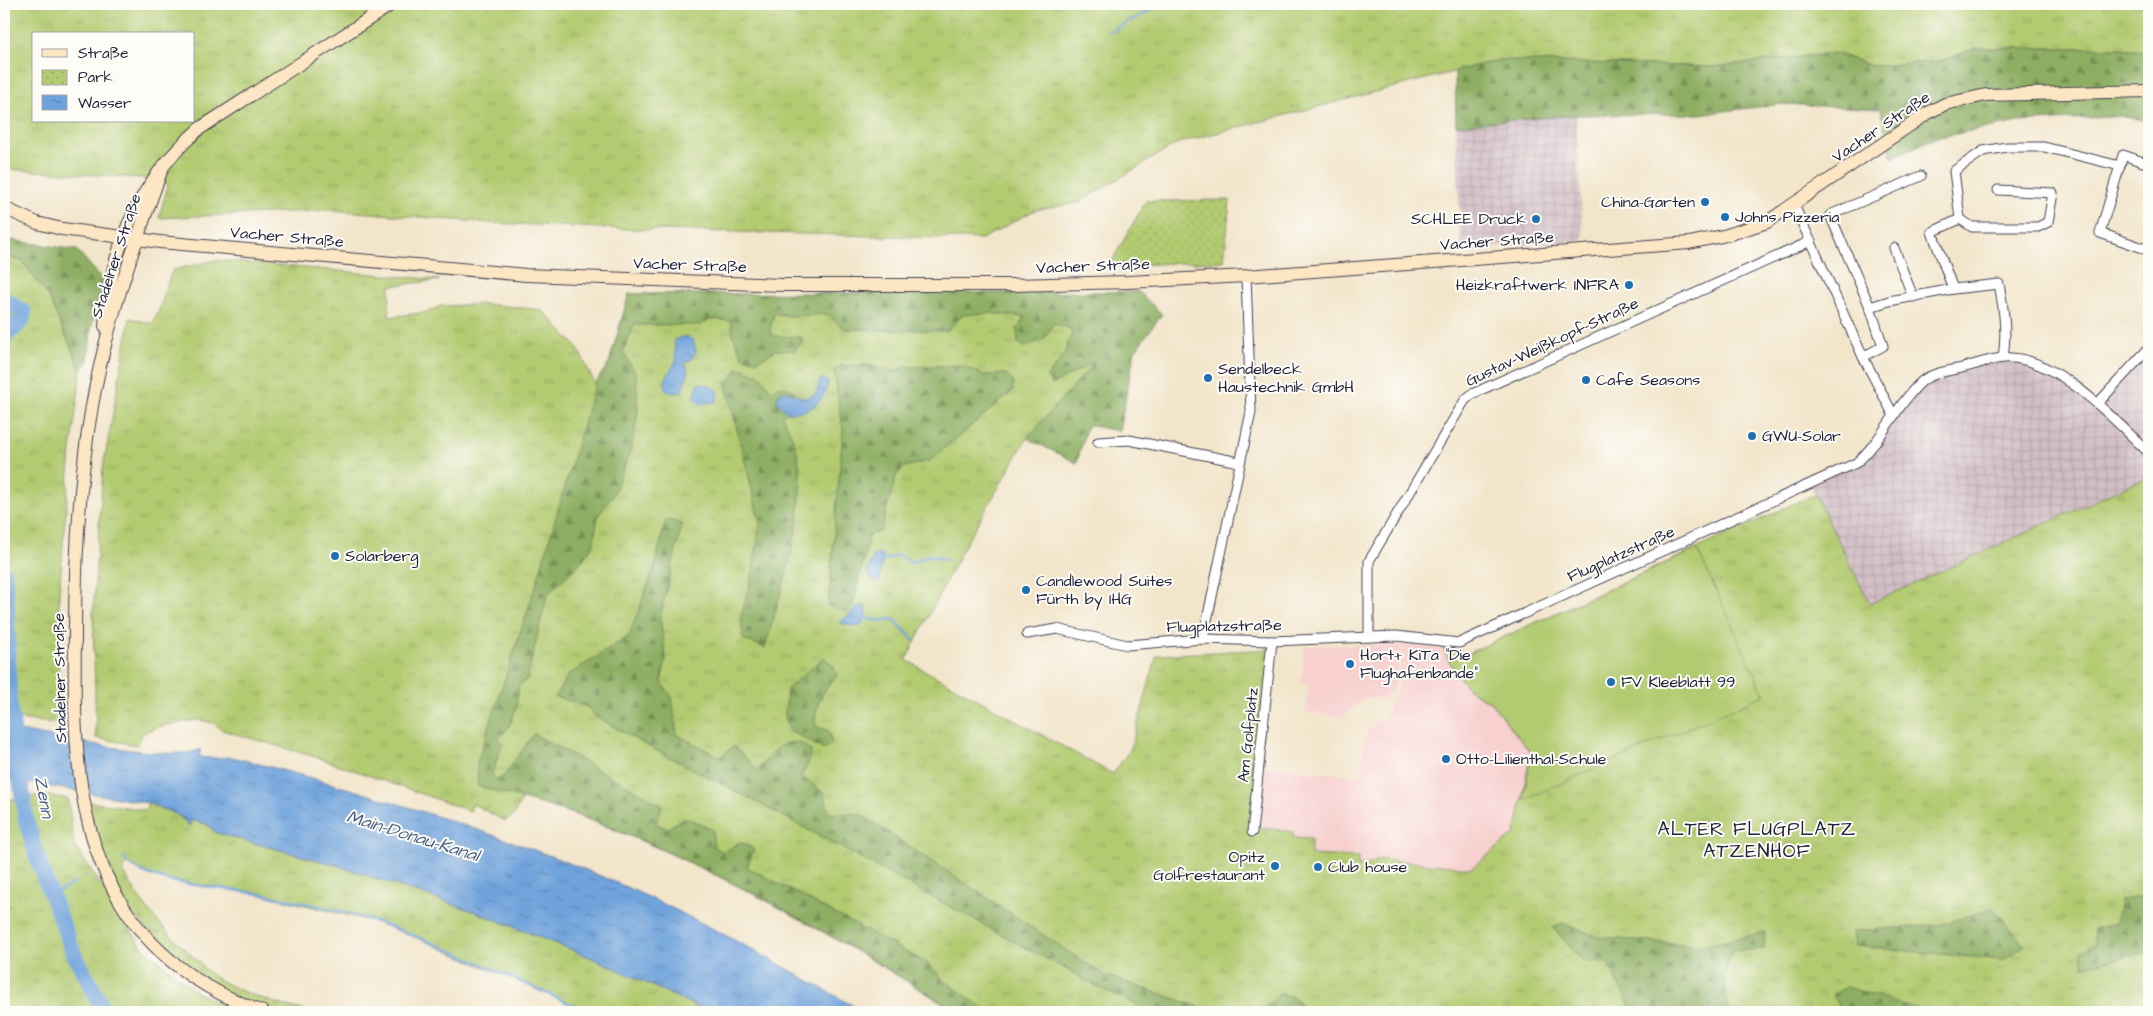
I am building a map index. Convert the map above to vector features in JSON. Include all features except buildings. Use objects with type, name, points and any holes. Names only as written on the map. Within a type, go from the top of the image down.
[{"type":"street","name":"Stadelner Straße","points":[[263,1012],[236,1002],[202,984],[164,955],[142,931],[121,903],[104,871],[90,831],[84,801],[74,715],[75,580],[84,471],[103,353],[108,303],[121,237],[145,188],[180,146],[199,130],[392,4]]},
{"type":"street","name":"Vacher Straße","points":[[4,208],[37,223],[62,229],[121,237],[526,275],[793,285],[1014,285],[1246,276],[1689,243],[1766,222],[1928,113],[1945,104],[1986,95],[2149,90]]},
{"type":"street","points":[[1998,190],[2053,193],[2048,222],[2038,227],[1972,227],[1960,219],[1954,171],[1983,150],[2008,147],[2044,147],[2120,166]]},
{"type":"street","points":[[2149,164],[2123,155],[2100,233],[2149,250]]},
{"type":"street","name":"Stadelner Straße","points":[[103,353],[162,169]]},
{"type":"street","points":[[1863,357],[1883,346],[1870,307],[1830,215],[1921,176]]},
{"type":"street","points":[[1794,204],[1863,357],[1894,416]]},
{"type":"street","points":[[1953,289],[1932,232],[1960,219]]},
{"type":"street","name":"Gustav-Weißkopf-Straße","points":[[1369,637],[1369,561],[1465,400],[1472,394],[1602,334],[1811,241]]},
{"type":"street","points":[[1894,248],[1913,296]]},
{"type":"street","points":[[1203,639],[1251,412],[1246,276]]},
{"type":"street","points":[[1870,307],[1913,296],[1999,284],[2005,314],[2006,339],[2003,358]]},
{"type":"street","points":[[2098,403],[2149,348]]},
{"type":"street","name":"Flugplatzstraße","points":[[1027,634],[1056,629],[1127,644],[1203,639],[1272,641],[1396,636],[1459,643],[1856,464],[1867,454],[1920,382],[1933,375],[2003,358],[2023,361],[2050,370],[2098,403],[2149,452]]},
{"type":"street","points":[[1098,442],[1129,440],[1239,462]]},
{"type":"street","name":"Am Golfplatz","points":[[1252,832],[1272,641]]},
{"type":"shaded area","points":[[1576,115],[1583,241],[1461,248],[1456,125]]},
{"type":"shaded area","points":[[2149,349],[2149,476],[1870,604],[1810,484],[1856,463],[1920,383],[2003,358],[2050,370],[2098,403]]},
{"type":"shaded area","name":"Otto-Lilienthal-Schule","points":[[1403,643],[1443,648],[1452,669],[1488,699],[1531,753],[1515,835],[1472,869],[1380,859],[1365,867],[1358,866],[1358,857],[1311,855],[1293,838],[1293,832],[1253,826],[1260,765],[1355,776],[1361,771],[1366,734],[1374,724],[1384,718],[1397,690]]},
{"type":"shaded area","name":"Hort+ KiTa \"Die Flughafenbande\"","points":[[1401,645],[1394,690],[1384,698],[1364,698],[1343,717],[1305,712],[1309,685],[1301,682],[1305,646]]},
{"type":"green space","points":[[4,4],[2149,4],[2149,52],[2122,48],[1977,48],[1941,61],[1872,66],[1835,53],[1712,67],[1499,60],[1178,143],[1078,203],[1035,210],[982,239],[625,229],[491,223],[333,210],[159,218],[168,184],[142,178],[4,169]]},
{"type":"green space","points":[[1976,48],[2122,48],[2149,52],[2149,122],[2126,116],[2019,122],[1934,138],[1892,158],[1880,109],[1783,104],[1700,114],[1576,115],[1456,125],[1455,71],[1499,60],[1712,67],[1835,53],[1872,66],[1940,61]]},
{"type":"green space","points":[[1230,200],[1224,261],[1109,266],[1146,201]]},
{"type":"green space","points":[[4,239],[77,250],[103,280],[91,330],[88,362],[81,370],[48,296],[22,261],[4,256]]},
{"type":"green space","points":[[4,256],[22,261],[48,296],[81,370],[71,451],[59,593],[58,724],[4,717],[4,337],[16,327],[12,302],[4,299]]},
{"type":"green space","points":[[216,260],[440,280],[390,286],[389,317],[427,312],[441,306],[484,304],[542,310],[577,347],[595,384],[609,363],[629,294],[1139,292],[1097,360],[1027,438],[960,554],[906,660],[1113,774],[1131,748],[1157,655],[1271,649],[1253,826],[1293,832],[1293,838],[1311,839],[1311,855],[1358,857],[1358,866],[1365,866],[1380,859],[1471,868],[1515,834],[1531,753],[1489,700],[1474,693],[1467,687],[1450,663],[1443,648],[1469,653],[1815,494],[1870,604],[2149,476],[2149,1012],[957,1012],[799,919],[693,864],[638,839],[523,797],[513,816],[505,821],[473,804],[470,811],[319,758],[222,730],[214,723],[197,720],[157,727],[143,733],[137,745],[96,738],[93,613],[103,468],[130,318],[152,324],[159,311],[173,270]]},
{"type":"green space","points":[[1139,292],[1162,314],[1135,351],[1119,431],[1087,425],[1077,463],[1027,438],[1095,362],[1052,385],[1047,377],[1064,355],[1073,330],[1054,323],[1044,339],[1026,347],[1018,343],[1017,329],[1025,317],[990,313],[962,315],[947,331],[844,329],[828,314],[790,316],[774,313],[770,330],[773,336],[802,337],[802,342],[794,351],[776,350],[757,361],[743,357],[733,336],[731,321],[711,319],[701,325],[634,325],[623,352],[636,374],[638,413],[631,449],[614,493],[598,516],[593,545],[582,561],[547,595],[527,679],[519,686],[512,720],[499,738],[502,744],[492,775],[497,780],[504,776],[534,734],[662,805],[656,824],[668,828],[685,817],[713,830],[713,847],[724,852],[740,842],[754,849],[747,867],[927,963],[945,981],[988,1012],[957,1012],[868,957],[766,899],[640,839],[581,816],[478,786],[477,763],[537,582],[595,384],[609,363],[629,294]]},
{"type":"green space","points":[[4,299],[24,312],[22,321],[4,337]]},
{"type":"green space","points":[[840,365],[872,366],[894,372],[904,367],[961,365],[983,375],[1006,374],[1013,382],[1013,391],[929,461],[904,467],[896,476],[881,531],[869,535],[854,602],[847,612],[828,606],[843,430],[834,371]]},
{"type":"green space","points":[[739,368],[760,375],[771,390],[779,386],[796,392],[777,401],[786,412],[782,416],[795,444],[800,468],[800,494],[793,547],[765,648],[743,639],[741,617],[753,572],[760,523],[726,384]]},
{"type":"green space","points":[[666,519],[682,524],[660,617],[666,659],[661,682],[672,697],[677,735],[720,757],[734,746],[758,770],[781,746],[795,742],[803,745],[811,751],[808,764],[801,776],[824,793],[829,813],[860,814],[1104,975],[1209,1010],[1252,1012],[1153,1012],[1108,992],[745,796],[640,742],[595,716],[583,705],[555,697],[568,675],[629,636],[655,565]]},
{"type":"green space","name":"FV Kleeblatt 99","points":[[1697,549],[1764,695],[1523,800],[1531,753],[1489,700],[1474,693],[1467,687],[1450,663],[1443,648],[1469,653]]},
{"type":"green space","points":[[824,657],[833,665],[837,676],[823,693],[816,713],[816,727],[828,730],[832,742],[824,750],[789,730],[785,715],[787,689]]},
{"type":"green space","points":[[43,795],[68,799],[74,845],[143,948],[198,993],[239,1012],[4,1012],[4,800]]},
{"type":"green space","points":[[84,801],[145,810],[148,803],[176,814],[190,826],[190,820],[206,824],[217,833],[336,865],[476,912],[602,962],[708,1012],[589,1012],[422,940],[375,922],[255,893],[162,879],[142,873],[128,864],[122,867],[135,892],[153,915],[212,975],[250,994],[274,1003],[312,1012],[263,1012],[202,984],[121,903]]},
{"type":"green space","points":[[2149,896],[2149,952],[2084,966],[2081,952],[2095,944],[2093,929],[2116,923],[2120,900]]},
{"type":"green space","points":[[1993,908],[2025,945],[2003,960],[1855,946],[1853,931],[1939,925]]},
{"type":"green space","points":[[1562,923],[1598,937],[1702,946],[1765,932],[1764,949],[1732,951],[1724,975],[1729,1012],[1633,1012],[1607,962],[1583,961],[1553,928]]},
{"type":"green space","points":[[1846,987],[1929,1012],[1842,1012],[1832,995]]},
{"type":"green space","points":[[1280,994],[1294,997],[1307,1012],[1259,1012]]},
{"type":"green space","points":[[1001,1007],[1013,1012],[988,1012]]},
{"type":"water","points":[[686,336],[693,340],[696,351],[691,360],[685,362],[689,373],[684,383],[683,391],[674,393],[666,390],[665,380],[676,361],[674,340]]},
{"type":"water","points":[[821,378],[828,382],[826,390],[819,402],[814,406],[801,411],[786,412],[777,401],[779,394],[784,391],[805,398],[816,394]]},
{"type":"water","points":[[698,384],[708,384],[719,392],[716,402],[702,404],[694,399]]},
{"type":"water","points":[[877,553],[883,556],[879,582],[871,579],[867,572],[873,557]]},
{"type":"water","points":[[858,606],[865,606],[866,618],[859,627],[840,623]]},
{"type":"water","name":"Main-Donau-Kanal","points":[[4,728],[137,751],[187,753],[201,749],[199,756],[209,758],[231,757],[313,778],[454,822],[582,868],[644,895],[783,966],[864,1012],[708,1012],[602,962],[476,912],[336,865],[217,833],[207,824],[191,820],[190,827],[186,821],[176,814],[148,803],[4,779]]},
{"type":"waterway","points":[[1108,32],[1156,8],[1160,4]]},
{"type":"waterway","name":"Zenn","points":[[4,299],[24,312],[22,321],[4,337]]},
{"type":"waterway","points":[[882,561],[899,555],[911,563],[930,555],[946,560]]},
{"type":"waterway","name":"Zenn","points":[[4,574],[7,607],[9,701],[26,819],[37,858],[73,952],[105,1012]]},
{"type":"waterway","points":[[866,618],[878,621],[893,619],[914,640]]},
{"type":"waterway","points":[[122,857],[133,867],[165,879],[284,899],[361,917],[457,953],[589,1012]]},
{"type":"waterway","points":[[51,896],[74,883]]},
{"type":"place","name":"China-Garten","points":[[1705,202]]},
{"type":"place","name":"Johns Pizzeria","points":[[1725,217]]},
{"type":"place","name":"SCHLEE Druck","points":[[1536,219]]},
{"type":"place","name":"Heizkraftwerk INFRA","points":[[1629,285]]},
{"type":"place","name":"Sendelbeck Haustechnik GmbH","points":[[1208,378]]},
{"type":"place","name":"Cafe Seasons","points":[[1586,380]]},
{"type":"place","name":"GWU-Solar","points":[[1752,436]]},
{"type":"place","name":"Solarberg","points":[[335,556]]},
{"type":"place","name":"Candlewood Suites Fürth by IHG","points":[[1026,590]]},
{"type":"place","name":"Hort+ KiTa \"Die Flughafenbande\"","points":[[1350,664]]},
{"type":"place","name":"FV Kleeblatt 99","points":[[1611,682]]},
{"type":"place","name":"Otto-Lilienthal-Schule","points":[[1446,759]]},
{"type":"place","name":"Opitz Golfrestaurant","points":[[1275,866]]},
{"type":"place","name":"Club house","points":[[1318,867]]},
{"type":"district","name":"ALTER FLUGPLATZ ATZENHOF","points":[[1757,840]]}]
